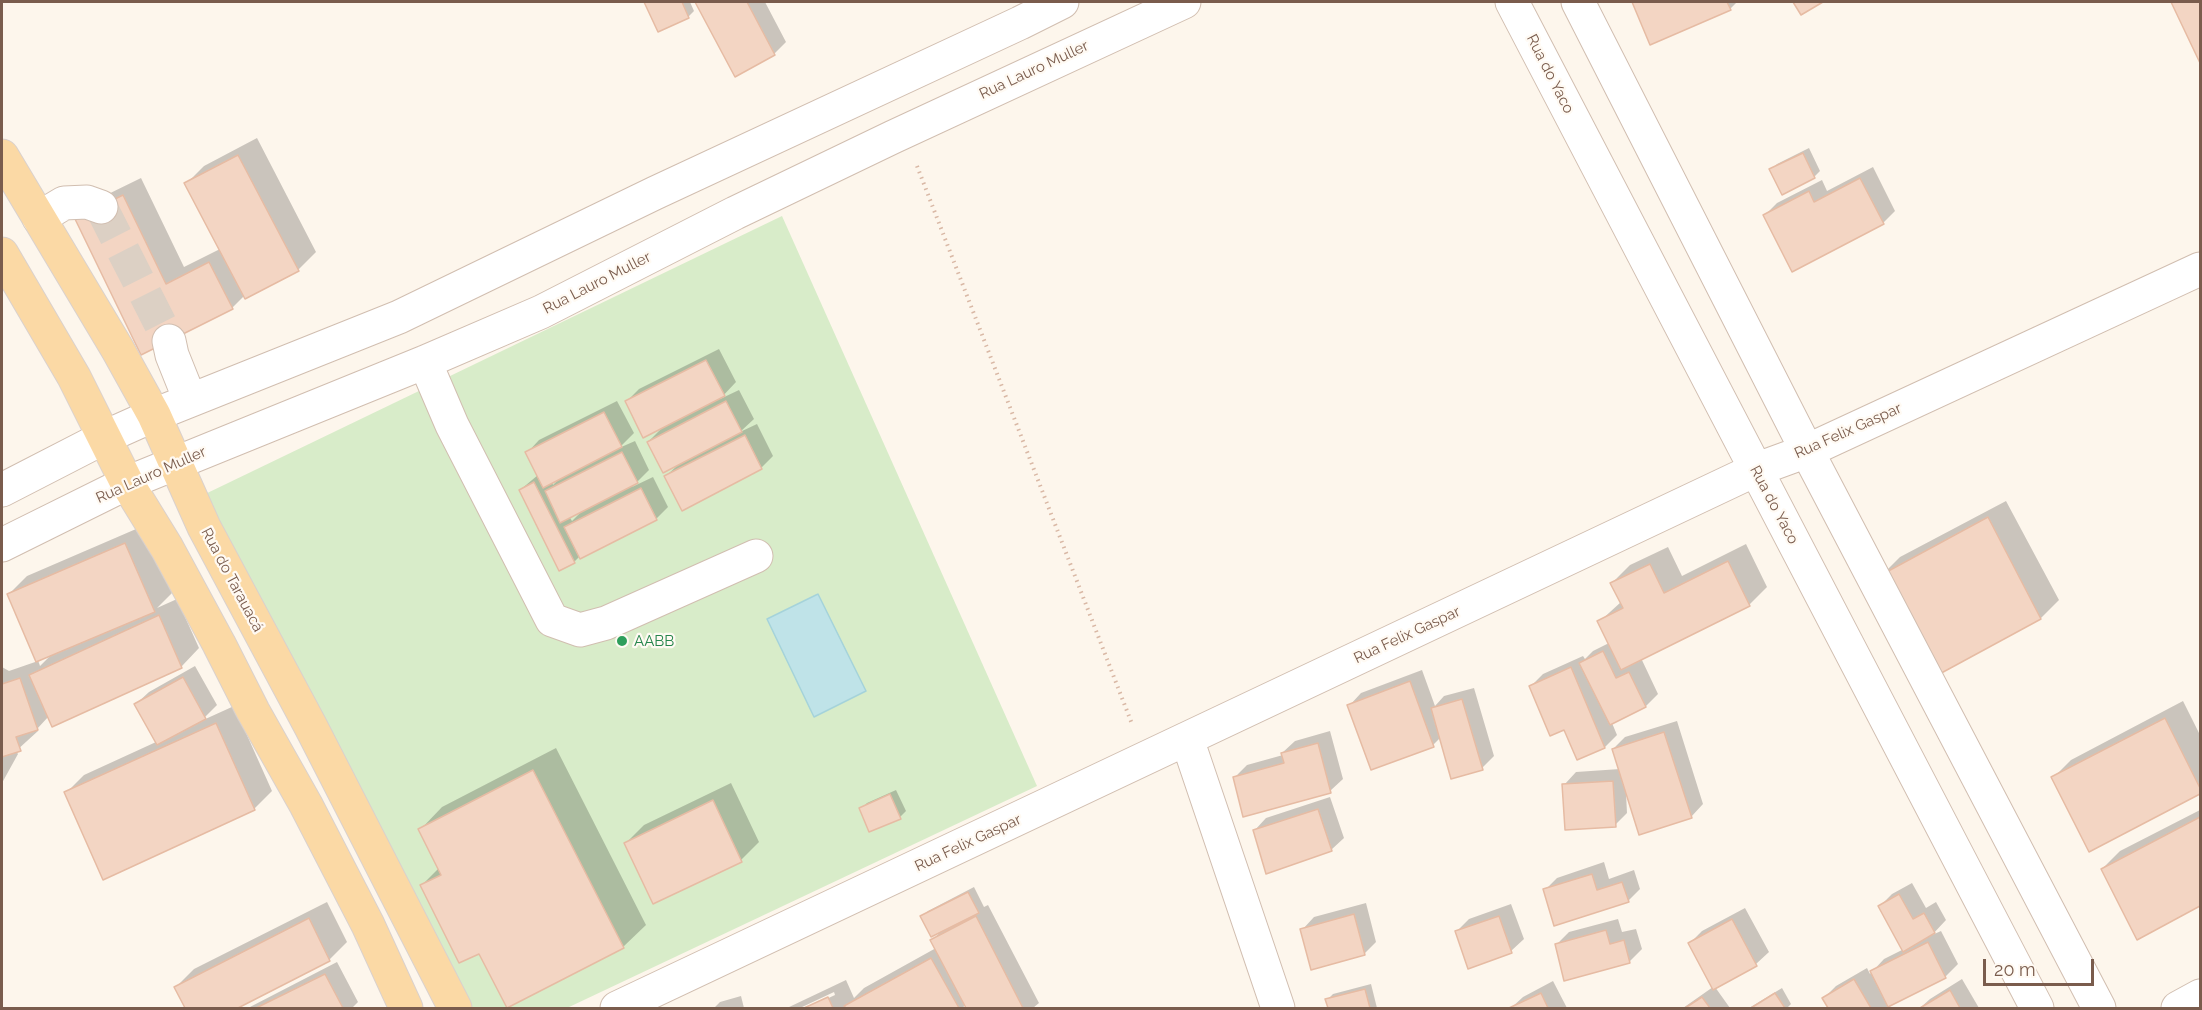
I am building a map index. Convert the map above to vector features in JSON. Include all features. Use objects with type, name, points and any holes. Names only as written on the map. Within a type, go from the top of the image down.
[{"type":"main road","name":"Rua do Tarauacá","points":[[2,156],[118,350],[154,415],[204,527],[312,727],[455,1008]]},
{"type":"main road","points":[[2,243],[39,218]]},
{"type":"main road","points":[[2,254],[74,377],[128,483],[167,548],[253,711],[306,805],[368,925],[406,1008]]},
{"type":"street","points":[[2,490],[105,437],[154,415],[399,316],[1062,2]]},
{"type":"street","name":"Rua Lauro Muller","points":[[2,545],[128,483],[426,362],[541,312],[735,213],[904,131],[1184,2]]},
{"type":"street","name":"Rua do Yaco","points":[[1512,2],[2037,1008]]},
{"type":"street","points":[[1578,2],[1807,451],[2098,1008]]},
{"type":"street","points":[[39,218],[64,203],[87,202],[101,207]]},
{"type":"street","name":"Rua Felix Gaspar","points":[[618,1008],[1755,470],[1807,451],[2200,269]]},
{"type":"street","points":[[169,340],[172,355],[190,400]]},
{"type":"street","points":[[426,362],[453,425],[552,620],[580,630],[606,623],[756,556]]},
{"type":"street","points":[[1187,739],[1278,1008]]},
{"type":"street","points":[[2178,1008],[2200,996]]},
{"type":"path","points":[[904,131],[1145,759]]},
{"type":"green space","name":"AABB","points":[[782,216],[1037,786],[567,1008],[457,1008],[199,497]]},
{"type":"water","points":[[818,594],[866,691],[814,717],[767,619]]},
{"type":"building","points":[[644,2],[682,2],[689,18],[658,32]]},
{"type":"building","points":[[695,2],[747,2],[775,55],[735,77]]},
{"type":"building","points":[[1632,2],[1727,2],[1731,10],[1650,45]]},
{"type":"building","points":[[1793,2],[1823,2],[1801,15]]},
{"type":"building","points":[[2171,2],[2200,2],[2200,63]]},
{"type":"building","points":[[1803,153],[1815,178],[1782,195],[1769,169]]},
{"type":"building","points":[[238,155],[299,271],[245,299],[184,183]]},
{"type":"building","points":[[1860,178],[1884,224],[1792,272],[1763,215],[1809,191],[1814,202]]},
{"type":"building","points":[[123,195],[166,284],[209,262],[233,309],[141,355],[75,219]]},
{"type":"building","points":[[706,360],[725,396],[643,438],[625,401]]},
{"type":"building","points":[[726,401],[742,432],[663,473],[647,442]]},
{"type":"building","points":[[604,412],[622,447],[543,488],[525,452]]},
{"type":"building","points":[[745,435],[762,469],[682,511],[664,476]]},
{"type":"building","points":[[622,452],[638,483],[560,523],[545,491]]},
{"type":"building","points":[[534,482],[575,563],[559,571],[519,490]]},
{"type":"building","points":[[641,488],[657,520],[580,559],[564,527]]},
{"type":"building","points":[[1988,517],[2041,619],[1934,677],[1881,575]]},
{"type":"building","points":[[125,543],[155,612],[36,662],[7,594]]},
{"type":"building","points":[[1728,561],[1750,606],[1621,670],[1597,621],[1623,608],[1610,583],[1650,564],[1664,593]]},
{"type":"building","points":[[159,615],[182,668],[52,727],[29,675]]},
{"type":"building","points":[[1603,651],[1616,678],[1629,672],[1646,707],[1610,725],[1579,663]]},
{"type":"building","points":[[1571,667],[1605,748],[1577,760],[1564,730],[1550,736],[1529,686]]},
{"type":"building","points":[[183,677],[206,719],[157,745],[134,704]]},
{"type":"building","points":[[20,678],[38,730],[16,737],[21,751],[2,757],[2,684]]},
{"type":"building","points":[[1410,681],[1434,747],[1371,770],[1347,705]]},
{"type":"building","points":[[1462,699],[1483,770],[1451,779],[1431,708]]},
{"type":"building","points":[[2165,718],[2200,788],[2200,794],[2089,852],[2051,777]]},
{"type":"building","points":[[216,723],[255,810],[103,880],[64,792]]},
{"type":"building","points":[[1664,732],[1692,818],[1639,835],[1612,749]]},
{"type":"building","points":[[1318,743],[1331,793],[1243,817],[1233,777],[1284,763],[1281,753]]},
{"type":"building","points":[[533,770],[624,948],[507,1008],[479,954],[459,963],[420,885],[441,875],[418,829]]},
{"type":"building","points":[[1613,781],[1616,827],[1565,830],[1562,784]]},
{"type":"building","points":[[890,794],[901,819],[869,832],[859,808]]},
{"type":"building","points":[[713,800],[742,862],[653,904],[624,843]]},
{"type":"building","points":[[1318,809],[1332,851],[1266,874],[1253,830]]},
{"type":"building","points":[[2200,817],[2200,906],[2137,940],[2101,869]]},
{"type":"building","points":[[1592,874],[1597,890],[1622,882],[1629,902],[1554,926],[1543,889]]},
{"type":"building","points":[[968,892],[979,913],[931,937],[920,916]]},
{"type":"building","points":[[1899,894],[1913,919],[1924,913],[1935,933],[1903,952],[1878,906]]},
{"type":"building","points":[[1354,914],[1365,955],[1311,970],[1300,929]]},
{"type":"building","points":[[976,916],[1023,1008],[966,1008],[930,940]]},
{"type":"building","points":[[1499,916],[1512,953],[1468,969],[1455,931]]},
{"type":"building","points":[[309,918],[330,961],[238,1008],[185,1008],[174,987]]},
{"type":"building","points":[[1732,919],[1757,966],[1713,990],[1688,943]]},
{"type":"building","points":[[1606,930],[1610,944],[1624,940],[1630,963],[1564,981],[1555,944]]},
{"type":"building","points":[[1928,942],[1946,978],[1888,1007],[1870,971]]},
{"type":"building","points":[[931,958],[959,1008],[846,1008],[844,1006]]},
{"type":"building","points":[[325,974],[343,1008],[256,1008]]},
{"type":"building","points":[[1854,979],[1871,1008],[1828,1008],[1822,998]]},
{"type":"building","points":[[1365,989],[1370,1008],[1328,1008],[1325,999]]},
{"type":"building","points":[[1950,990],[1960,1008],[1920,1008]]},
{"type":"building","points":[[1541,993],[1548,1008],[1509,1008]]},
{"type":"building","points":[[1775,993],[1785,1008],[1751,1008]]},
{"type":"building","points":[[828,997],[833,1008],[804,1008]]},
{"type":"building","points":[[1702,997],[1710,1008],[1685,1008]]},
{"type":"tunnel","points":[[101,207],[169,341]]},
{"type":"place","name":"AABB","points":[[622,641]]}]
